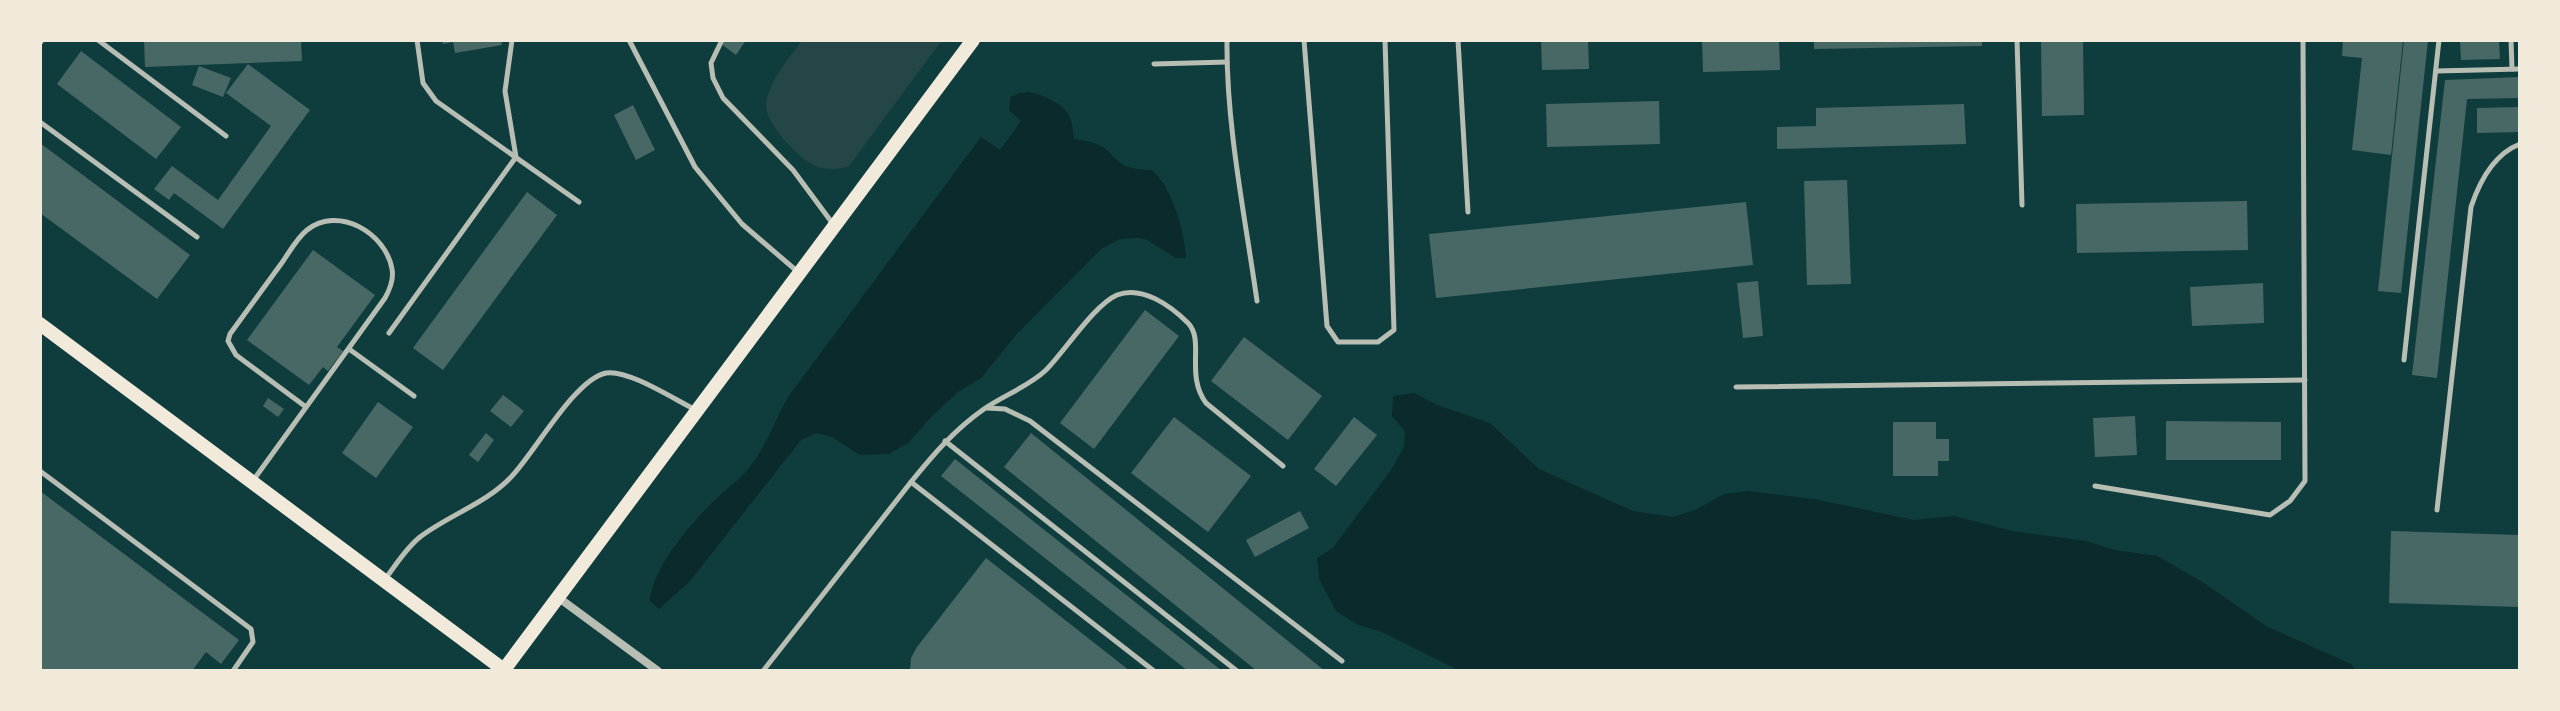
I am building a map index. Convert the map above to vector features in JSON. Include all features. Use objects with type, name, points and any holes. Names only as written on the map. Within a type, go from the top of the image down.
[{"type":"main road","points":[[40,324],[503,670],[973,40]]},
{"type":"street","points":[[559,598],[658,671]]},
{"type":"lane","points":[[98,40],[226,136]]},
{"type":"lane","points":[[417,40],[423,83],[436,101],[579,202]]},
{"type":"lane","points":[[389,333],[516,157],[505,91],[512,40]]},
{"type":"lane","points":[[629,40],[695,167],[742,224],[799,273]]},
{"type":"lane","points":[[722,40],[715,49],[711,63],[713,78],[723,98],[793,170],[834,226]]},
{"type":"lane","points":[[1227,40],[1227,62],[1257,301]]},
{"type":"lane","points":[[1304,40],[1327,326],[1338,342],[1378,342],[1394,330],[1385,40]]},
{"type":"lane","points":[[1458,40],[1468,212]]},
{"type":"lane","points":[[2017,40],[2022,205]]},
{"type":"lane","points":[[2095,486],[2270,515],[2290,501],[2305,481],[2303,40]]},
{"type":"lane","points":[[2404,360],[2439,40]]},
{"type":"lane","points":[[2511,40],[2512,69]]},
{"type":"lane","points":[[1154,64],[1227,62]]},
{"type":"lane","points":[[2436,71],[2520,69]]},
{"type":"lane","points":[[40,122],[197,237]]},
{"type":"lane","points":[[2437,510],[2471,207],[2479,185],[2495,162],[2520,144]]},
{"type":"lane","points":[[251,482],[349,349],[391,285],[392,270],[388,256],[377,240],[356,225],[333,220],[309,228],[300,238],[228,341],[236,355],[306,407]]},
{"type":"lane","points":[[763,671],[945,441],[985,408],[1024,387],[1045,371],[1106,302],[1118,295],[1142,293],[1191,325],[1195,337],[1197,390],[1206,403],[1283,466]]},
{"type":"lane","points":[[349,349],[414,396]]},
{"type":"lane","points":[[384,580],[420,536],[499,488],[512,476],[590,380],[604,373],[620,372],[696,410]]},
{"type":"lane","points":[[1736,387],[2305,380]]},
{"type":"lane","points":[[985,408],[1005,409],[1030,421],[1342,661]]},
{"type":"lane","points":[[945,441],[1237,671]]},
{"type":"lane","points":[[40,471],[251,629],[253,642],[233,671]]},
{"type":"lane","points":[[911,482],[1154,671]]},
{"type":"shaded area","points":[[802,40],[942,40],[849,166],[834,169],[818,167],[803,158],[778,132],[766,106],[770,89]]},
{"type":"shaded area","points":[[1029,92],[1048,98],[1064,109],[1071,120],[1074,139],[1102,147],[1129,167],[1152,170],[1166,187],[1176,211],[1186,258],[1176,258],[1139,238],[1120,239],[1101,249],[1016,335],[981,378],[958,392],[908,443],[889,454],[860,455],[832,437],[816,433],[801,440],[690,581],[659,609],[650,601],[652,588],[675,545],[755,460],[788,397],[981,137],[1000,150],[1021,121],[1009,110],[1011,97]]},
{"type":"shaded area","points":[[1414,393],[1437,405],[1490,423],[1539,469],[1633,511],[1673,517],[1695,510],[1724,494],[1748,491],[1814,499],[1914,520],[1954,516],[2012,531],[2086,541],[2115,550],[2157,556],[2204,583],[2266,626],[2351,664],[2356,671],[1460,671],[1380,631],[1358,625],[1336,611],[1319,579],[1317,558],[1332,549],[1391,470],[1404,447],[1405,431],[1392,416],[1393,396]]},
{"type":"building","points":[[144,40],[301,40],[302,61],[145,67]]},
{"type":"building","points":[[442,40],[501,40],[502,45],[455,53],[453,42],[443,44]]},
{"type":"building","points":[[716,40],[746,40],[736,55]]},
{"type":"building","points":[[1541,40],[1588,40],[1589,69],[1542,70]]},
{"type":"building","points":[[1702,40],[1779,40],[1780,70],[1703,72]]},
{"type":"building","points":[[1814,40],[1982,40],[1982,46],[1814,49]]},
{"type":"building","points":[[2041,40],[2083,40],[2084,115],[2042,116]]},
{"type":"building","points":[[2343,40],[2403,40],[2391,155],[2352,150],[2362,58],[2342,56]]},
{"type":"building","points":[[2404,40],[2428,40],[2401,293],[2378,291]]},
{"type":"building","points":[[2460,40],[2499,40],[2500,59],[2461,60]]},
{"type":"building","points":[[81,51],[181,127],[156,159],[57,84]]},
{"type":"building","points":[[248,64],[310,110],[223,229],[174,193],[169,200],[154,189],[172,166],[218,200],[271,126],[226,93]]},
{"type":"building","points":[[199,66],[231,78],[223,97],[192,85]]},
{"type":"building","points":[[2520,77],[2520,98],[2467,99],[2437,378],[2412,375],[2445,80]]},
{"type":"building","points":[[1659,101],[1660,144],[1547,147],[1546,104]]},
{"type":"building","points":[[1964,104],[1966,144],[1777,149],[1777,127],[1816,126],[1816,108]]},
{"type":"building","points":[[633,105],[655,150],[636,160],[614,115]]},
{"type":"building","points":[[2520,107],[2520,132],[2477,133],[2477,108]]},
{"type":"building","points":[[40,143],[190,255],[157,299],[40,213]]},
{"type":"building","points":[[1847,180],[1851,284],[1807,285],[1804,181]]},
{"type":"building","points":[[527,192],[557,215],[443,370],[413,348]]},
{"type":"building","points":[[2247,201],[2248,250],[2077,253],[2076,204]]},
{"type":"building","points":[[1746,202],[1753,265],[1436,298],[1429,234]]},
{"type":"building","points":[[313,250],[375,295],[337,347],[343,351],[328,371],[323,367],[309,385],[247,340]]},
{"type":"building","points":[[1758,281],[1763,336],[1743,338],[1737,283]]},
{"type":"building","points":[[2263,283],[2264,323],[2192,326],[2190,287]]},
{"type":"building","points":[[1145,310],[1179,336],[1094,449],[1060,423]]},
{"type":"building","points":[[1244,337],[1322,396],[1288,440],[1211,381]]},
{"type":"building","points":[[503,395],[524,411],[511,427],[490,411]]},
{"type":"building","points":[[268,398],[284,409],[278,417],[263,406]]},
{"type":"building","points":[[378,402],[413,427],[376,478],[342,453]]},
{"type":"building","points":[[2135,416],[2137,455],[2095,457],[2093,418]]},
{"type":"building","points":[[1174,417],[1251,476],[1208,532],[1131,473]]},
{"type":"building","points":[[1354,417],[1377,435],[1336,486],[1314,469]]},
{"type":"building","points":[[2166,421],[2281,422],[2281,460],[2166,460]]},
{"type":"building","points":[[1893,422],[1936,422],[1936,439],[1949,439],[1949,461],[1938,461],[1938,476],[1893,476]]},
{"type":"building","points":[[486,433],[494,440],[478,462],[469,455]]},
{"type":"building","points":[[1031,433],[1325,671],[1257,671],[1004,467]]},
{"type":"building","points":[[955,459],[1222,671],[1188,671],[941,476]]},
{"type":"building","points":[[40,491],[239,640],[221,664],[206,652],[192,671],[40,671]]},
{"type":"building","points":[[1300,511],[1309,528],[1255,557],[1246,540]]},
{"type":"building","points":[[2391,531],[2520,535],[2520,607],[2389,603]]},
{"type":"building","points":[[986,558],[1130,671],[910,671],[911,658],[917,647]]}]
